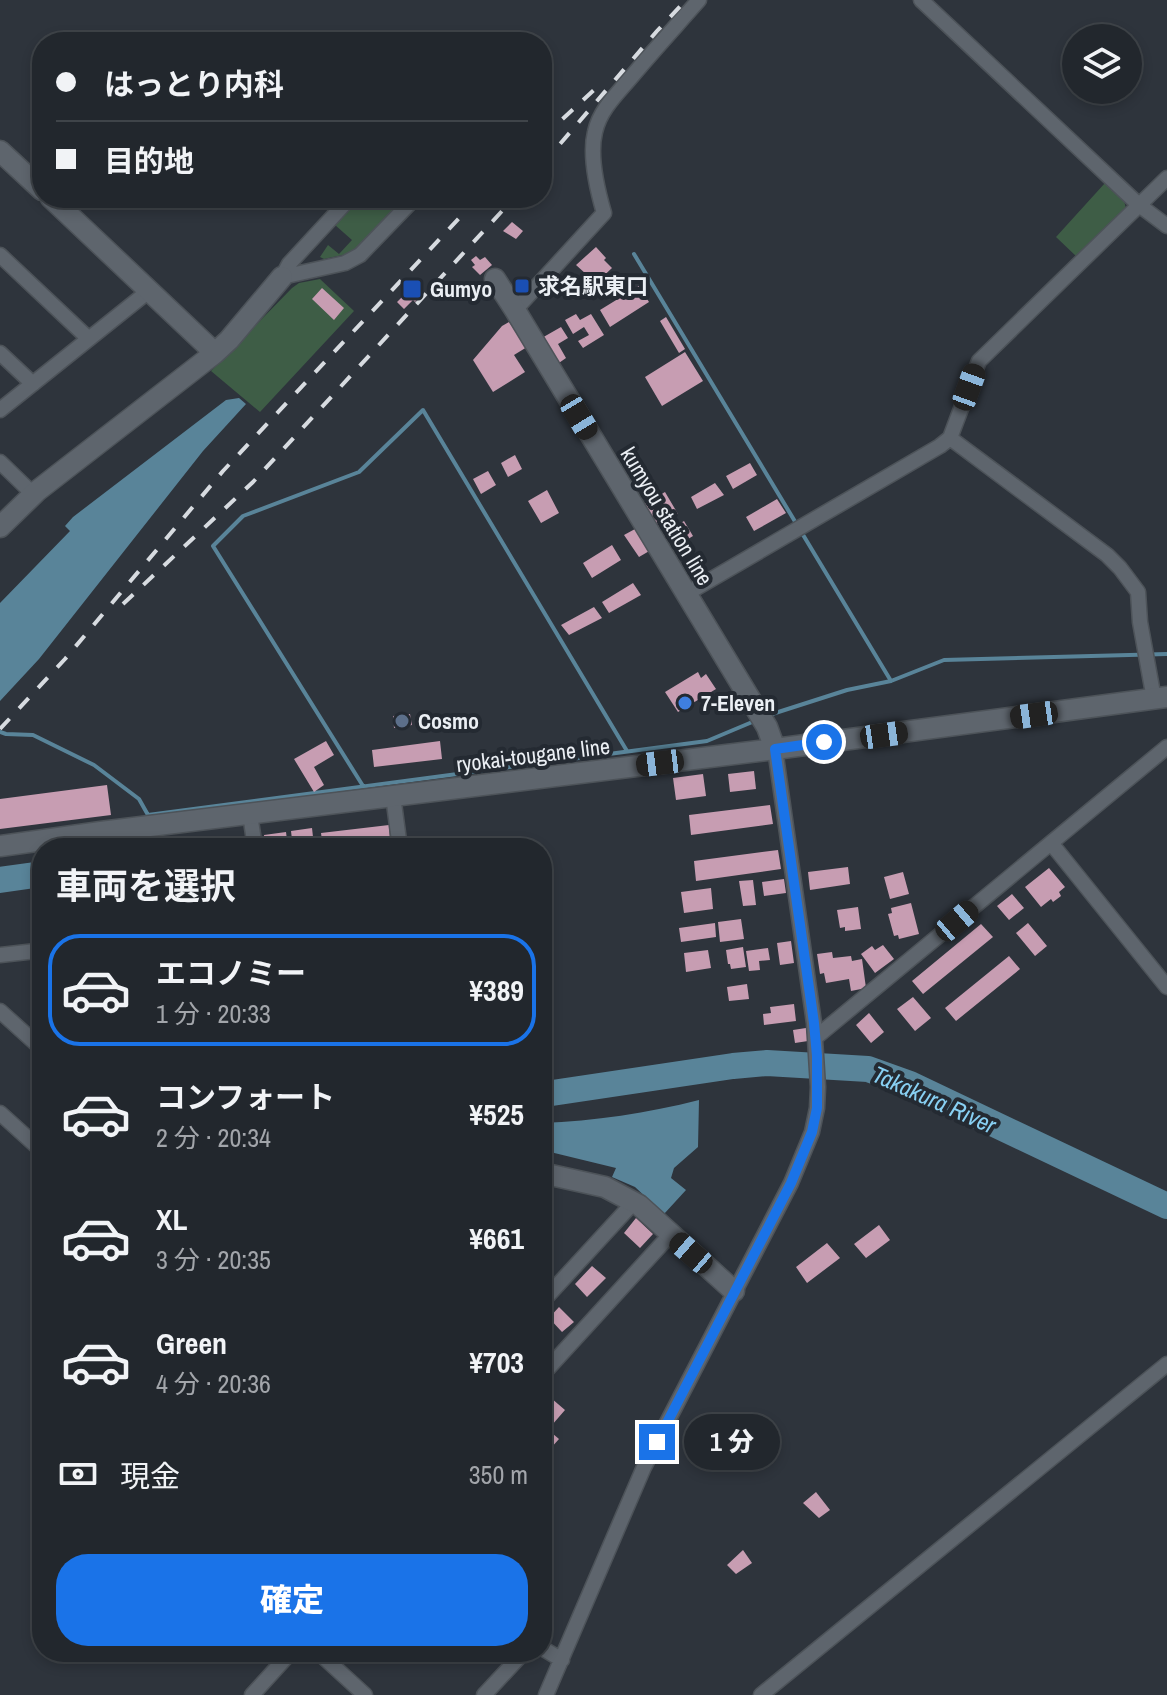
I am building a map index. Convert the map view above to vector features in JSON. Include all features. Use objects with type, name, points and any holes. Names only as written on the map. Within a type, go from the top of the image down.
[{"type":"main road","points":[[0,151],[32,181]]},
{"type":"main road","points":[[62,208],[215,353]]},
{"type":"main road","points":[[0,527],[33,494],[215,353],[282,277]]},
{"type":"main road","name":"kumyou station line","points":[[495,279],[767,727],[775,749]]},
{"type":"main road","name":"ryokai-tougane line","points":[[113,838],[250,814],[1160,698]]},
{"type":"main road","name":"ryokai-tougane line","points":[[0,846],[32,844]]},
{"type":"main road","points":[[552,1175],[605,1187],[634,1202],[734,1291]]},
{"type":"street","points":[[515,310],[604,213],[594,164],[594,133],[604,110],[699,0]]},
{"type":"street","points":[[921,0],[1139,205],[1167,226]]},
{"type":"street","points":[[686,594],[950,438],[979,361],[1167,178]]},
{"type":"street","points":[[282,277],[289,264],[341,208]]},
{"type":"street","points":[[282,277],[345,263],[360,255],[405,208]]},
{"type":"street","points":[[0,255],[89,339]]},
{"type":"street","points":[[0,410],[150,290]]},
{"type":"street","points":[[0,353],[33,384]]},
{"type":"street","points":[[950,438],[1107,555],[1120,568],[1138,592],[1140,622],[1160,698]]},
{"type":"street","points":[[0,462],[33,494]]},
{"type":"street","points":[[815,1038],[1167,747]]},
{"type":"street","points":[[546,1695],[644,1467],[791,1183],[812,1132],[817,1108],[817,1056],[775,749]]},
{"type":"street","points":[[393,796],[399,838]]},
{"type":"street","points":[[250,814],[254,838]]},
{"type":"street","points":[[1051,843],[1167,987]]},
{"type":"street","points":[[0,955],[32,951]]},
{"type":"street","points":[[0,1011],[32,1040]]},
{"type":"street","points":[[0,1113],[32,1142]]},
{"type":"street","points":[[552,1291],[634,1202]]},
{"type":"street","points":[[552,1364],[670,1235]]},
{"type":"street","points":[[761,1695],[1167,1364]]},
{"type":"street","points":[[552,1654],[562,1660]]},
{"type":"street","points":[[252,1695],[282,1662]]},
{"type":"street","points":[[329,1662],[365,1695]]},
{"type":"street","points":[[484,1695],[515,1662]]},
{"type":"green space","points":[[1105,183],[1124,200],[1126,209],[1077,257],[1056,237]]},
{"type":"green space","points":[[351,208],[399,208],[352,253],[324,259],[320,257],[328,245],[339,254],[352,240],[335,225]]},
{"type":"green space","points":[[320,279],[354,311],[260,412],[211,371],[292,288],[299,283]]},
{"type":"water","points":[[239,398],[246,404],[203,451],[39,659],[0,701],[0,603],[70,531],[65,526],[73,517],[226,400]]},
{"type":"water","points":[[699,1100],[698,1147],[674,1168],[671,1178],[686,1190],[664,1214],[635,1187],[612,1177],[616,1168],[552,1152],[552,1122],[660,1109]]},
{"type":"building","points":[[512,222],[523,231],[516,239],[503,231]]},
{"type":"building","points":[[596,247],[612,268],[596,283],[576,265]]},
{"type":"building","points":[[476,256],[480,260],[485,257],[492,265],[480,275],[472,267],[475,265],[471,260]]},
{"type":"building","points":[[411,282],[423,294],[404,309],[397,302],[407,292],[404,289]]},
{"type":"building","points":[[639,286],[649,302],[610,327],[600,310]]},
{"type":"building","points":[[322,288],[344,308],[334,320],[312,299]]},
{"type":"building","points":[[576,314],[580,320],[591,314],[604,335],[583,348],[578,341],[589,335],[584,327],[573,334],[565,320]]},
{"type":"building","points":[[666,317],[685,349],[679,353],[660,321]]},
{"type":"building","points":[[509,322],[527,347],[514,355],[525,372],[493,392],[473,360]]},
{"type":"building","points":[[561,327],[568,338],[558,344],[566,358],[556,365],[540,339]]},
{"type":"building","points":[[685,352],[703,381],[662,406],[645,377]]},
{"type":"building","points":[[515,455],[522,469],[508,477],[501,463]]},
{"type":"building","points":[[750,463],[757,475],[733,489],[726,476]]},
{"type":"building","points":[[488,471],[496,485],[481,494],[473,479]]},
{"type":"building","points":[[715,483],[724,495],[697,509],[691,497]]},
{"type":"building","points":[[547,490],[559,513],[541,523],[528,501]]},
{"type":"building","points":[[665,492],[678,514],[658,526],[644,504]]},
{"type":"building","points":[[777,499],[786,513],[754,531],[746,517]]},
{"type":"building","points":[[684,521],[693,536],[678,545],[669,530]]},
{"type":"building","points":[[635,529],[651,550],[639,557],[624,535]]},
{"type":"building","points":[[612,545],[621,560],[592,578],[583,563]]},
{"type":"building","points":[[633,583],[641,595],[609,613],[602,602]]},
{"type":"building","points":[[594,607],[602,618],[569,635],[561,625]]},
{"type":"building","points":[[698,672],[701,678],[706,674],[716,689],[678,712],[665,692]]},
{"type":"building","points":[[410,714],[412,725],[394,728],[393,716]]},
{"type":"building","points":[[326,741],[334,755],[314,767],[324,785],[314,792],[294,759]]},
{"type":"building","points":[[440,741],[442,759],[374,767],[372,750]]},
{"type":"building","points":[[754,771],[756,789],[730,792],[728,774]]},
{"type":"building","points":[[703,774],[706,796],[676,800],[673,778]]},
{"type":"building","points":[[107,785],[111,815],[0,829],[0,799]]},
{"type":"building","points":[[770,805],[773,824],[691,835],[689,815]]},
{"type":"building","points":[[389,825],[390,838],[322,838],[321,833]]},
{"type":"building","points":[[312,828],[313,838],[292,838],[291,831]]},
{"type":"building","points":[[286,832],[287,838],[264,838],[264,835]]},
{"type":"building","points":[[778,850],[781,869],[696,881],[694,861]]},
{"type":"building","points":[[848,867],[850,884],[810,890],[808,872]]},
{"type":"building","points":[[1049,868],[1065,887],[1059,892],[1061,896],[1041,907],[1025,887]]},
{"type":"building","points":[[903,872],[909,894],[890,899],[884,877]]},
{"type":"building","points":[[784,879],[786,893],[764,896],[762,882]]},
{"type":"building","points":[[753,880],[756,905],[743,906],[739,881]]},
{"type":"building","points":[[711,888],[713,909],[684,913],[681,892]]},
{"type":"building","points":[[1012,894],[1024,908],[1009,920],[997,906]]},
{"type":"building","points":[[911,903],[919,934],[899,939],[898,935],[894,936],[888,914],[892,913],[891,908]]},
{"type":"building","points":[[858,907],[861,929],[845,931],[845,927],[840,928],[837,910]]},
{"type":"building","points":[[741,919],[744,939],[720,942],[718,922]]},
{"type":"building","points":[[715,923],[716,937],[681,942],[679,928]]},
{"type":"building","points":[[1028,923],[1047,946],[1035,956],[1016,933]]},
{"type":"building","points":[[981,924],[993,937],[923,994],[912,981]]},
{"type":"building","points":[[791,941],[794,963],[780,965],[777,943]]},
{"type":"building","points":[[883,945],[894,959],[875,973],[861,954],[872,946],[875,950]]},
{"type":"building","points":[[743,947],[746,967],[731,969],[726,950]]},
{"type":"building","points":[[768,948],[770,960],[759,961],[760,970],[749,971],[746,951]]},
{"type":"building","points":[[708,950],[711,968],[686,972],[684,953]]},
{"type":"building","points":[[832,952],[833,958],[851,956],[852,961],[862,959],[866,988],[851,991],[849,979],[826,983],[824,973],[820,974],[817,954]]},
{"type":"building","points":[[1009,956],[1020,969],[956,1021],[945,1008]]},
{"type":"building","points":[[747,984],[749,999],[729,1001],[727,987]]},
{"type":"building","points":[[913,997],[931,1018],[915,1031],[897,1009]]},
{"type":"building","points":[[794,1004],[796,1021],[764,1025],[763,1014],[771,1013],[770,1007]]},
{"type":"building","points":[[869,1013],[884,1032],[871,1043],[856,1025]]},
{"type":"building","points":[[806,1028],[808,1041],[795,1043],[793,1030]]},
{"type":"building","points":[[636,1218],[653,1234],[640,1248],[624,1233]]},
{"type":"building","points":[[879,1225],[890,1240],[866,1258],[854,1244]]},
{"type":"building","points":[[827,1243],[840,1258],[807,1283],[796,1267]]},
{"type":"building","points":[[592,1266],[606,1278],[587,1297],[575,1284]]},
{"type":"building","points":[[559,1307],[574,1322],[562,1332],[552,1321],[552,1315]]},
{"type":"building","points":[[552,1399],[565,1410],[552,1425]]},
{"type":"building","points":[[552,1433],[559,1439],[552,1447]]},
{"type":"building","points":[[816,1492],[830,1510],[819,1518],[803,1503]]},
{"type":"building","points":[[743,1550],[752,1563],[736,1574],[727,1565]]},
{"type":"waterway","points":[[634,254],[891,681],[847,690],[769,715]]},
{"type":"waterway","points":[[363,786],[213,546],[243,516],[359,472],[423,410],[627,751]]},
{"type":"waterway","points":[[891,681],[944,660],[1167,654]]},
{"type":"waterway","points":[[0,732],[33,735],[94,765],[139,799],[148,815],[707,741],[757,720]]},
{"type":"waterway","name":"Takakura River","points":[[0,880],[32,875]]},
{"type":"waterway","name":"Takakura River","points":[[552,1093],[767,1063],[868,1069],[910,1084],[1167,1206]]},
{"type":"railway","points":[[552,153],[686,0]]},
{"type":"railway","points":[[552,129],[595,89]]},
{"type":"railway","points":[[0,729],[65,659],[223,471],[469,208]]},
{"type":"railway","points":[[123,604],[253,482],[505,208]]},
{"type":"place","name":"求名駅東口","points":[[522,286]]},
{"type":"place","name":"Gumyo","points":[[412,289]]},
{"type":"place","name":"7-Eleven","points":[[685,703]]},
{"type":"place","name":"Cosmo","points":[[402,721]]},
{"type":"route","points":[[657,1442],[791,1183],[812,1132],[818,1087],[814,1023],[775,749],[824,742]]}]
